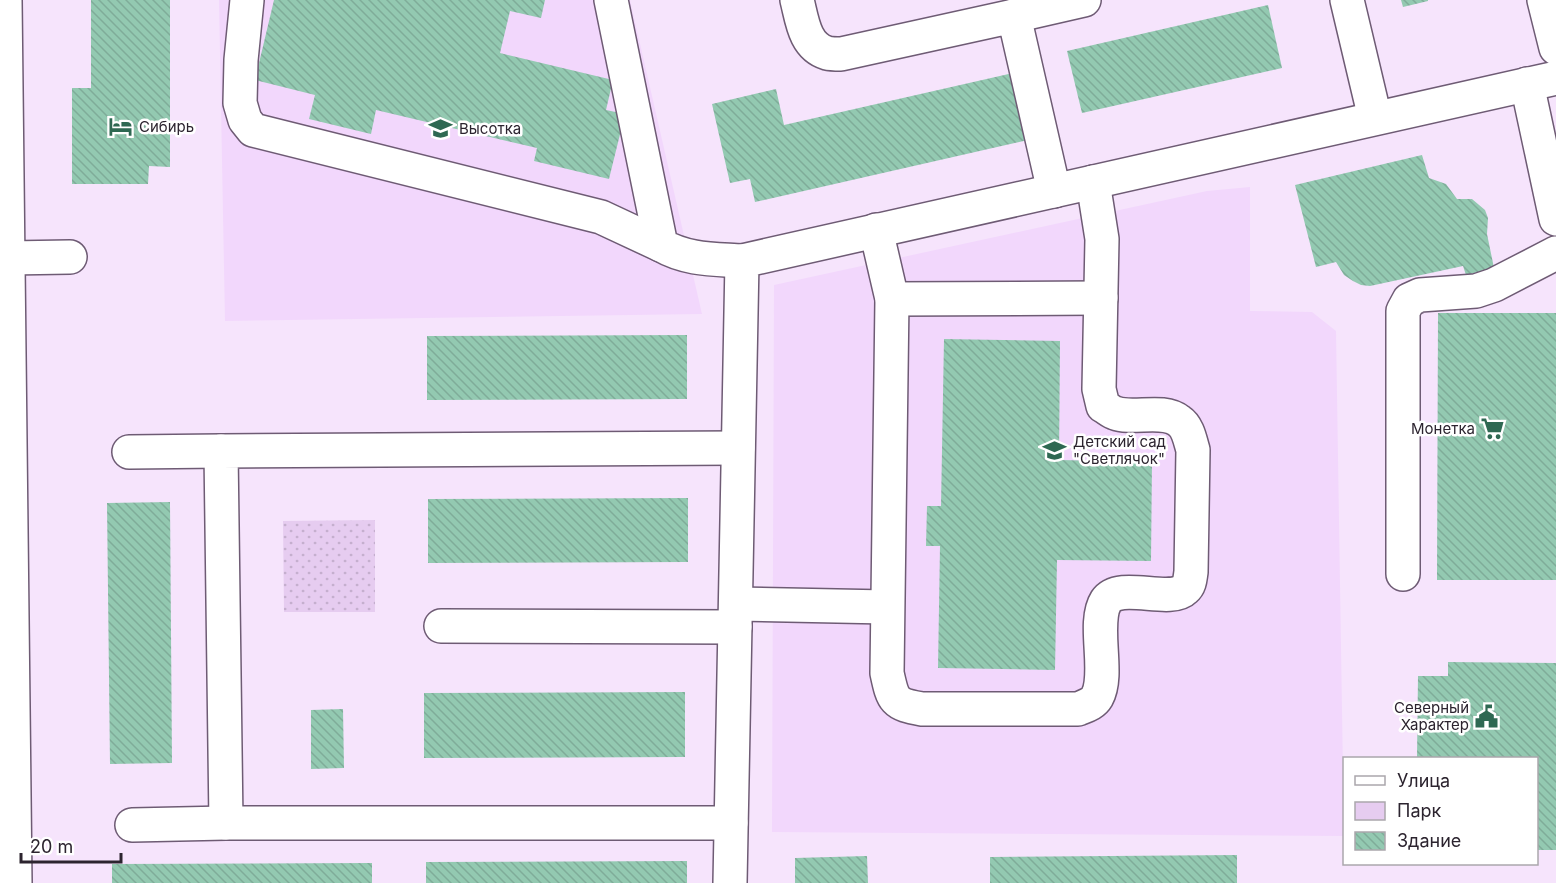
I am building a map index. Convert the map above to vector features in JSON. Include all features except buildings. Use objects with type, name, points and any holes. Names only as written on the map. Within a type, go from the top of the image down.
[{"type":"street","points":[[5,0],[15,883]]},
{"type":"street","points":[[247,0],[241,60],[240,103],[245,120],[253,130],[601,217],[672,252],[690,257],[742,261],[1542,81],[1556,219]]},
{"type":"street","points":[[610,0],[661,245]]},
{"type":"street","points":[[797,0],[804,31],[814,46],[826,53],[841,54],[1084,0]]},
{"type":"street","points":[[1347,0],[1376,118]]},
{"type":"street","points":[[1544,0],[1556,48]]},
{"type":"street","points":[[1014,16],[1054,191]]},
{"type":"street","points":[[876,230],[892,299],[887,673],[892,693],[903,705],[922,709],[1078,709],[1090,704],[1097,697],[1101,681],[1101,614],[1106,601],[1124,592],[1173,594],[1184,591],[1189,584],[1191,572],[1193,450],[1188,433],[1180,421],[1167,416],[1121,415],[1103,406],[1099,389],[1102,238],[1093,182]]},
{"type":"street","points":[[1403,574],[1403,311],[1409,300],[1420,295],[1476,291],[1494,285],[1556,253]]},
{"type":"street","points":[[8,258],[70,257]]},
{"type":"street","points":[[730,883],[742,261]]},
{"type":"street","points":[[892,299],[1101,298]]},
{"type":"street","points":[[129,452],[738,448]]},
{"type":"street","points":[[221,451],[226,823]]},
{"type":"street","points":[[441,626],[887,607]]},
{"type":"street","points":[[132,825],[732,823]]},
{"type":"shaded area","name":"Высотка","points":[[219,0],[630,0],[702,314],[225,321]]},
{"type":"shaded area","name":"Детский сад \"Светлячок\"","points":[[1250,187],[1250,311],[1312,312],[1336,331],[1343,836],[772,832],[774,285],[1207,191]]},
{"type":"green space","points":[[375,520],[375,612],[284,612],[283,521]]},
{"type":"place","name":"Сибирь","points":[[121,127]]},
{"type":"place","name":"Высотка","points":[[441,129]]},
{"type":"place","name":"Монетка","points":[[1493,429]]},
{"type":"place","name":"Детский сад \"Светлячок\"","points":[[1055,451]]},
{"type":"place","name":"Северный Характер","points":[[1487,717]]}]
